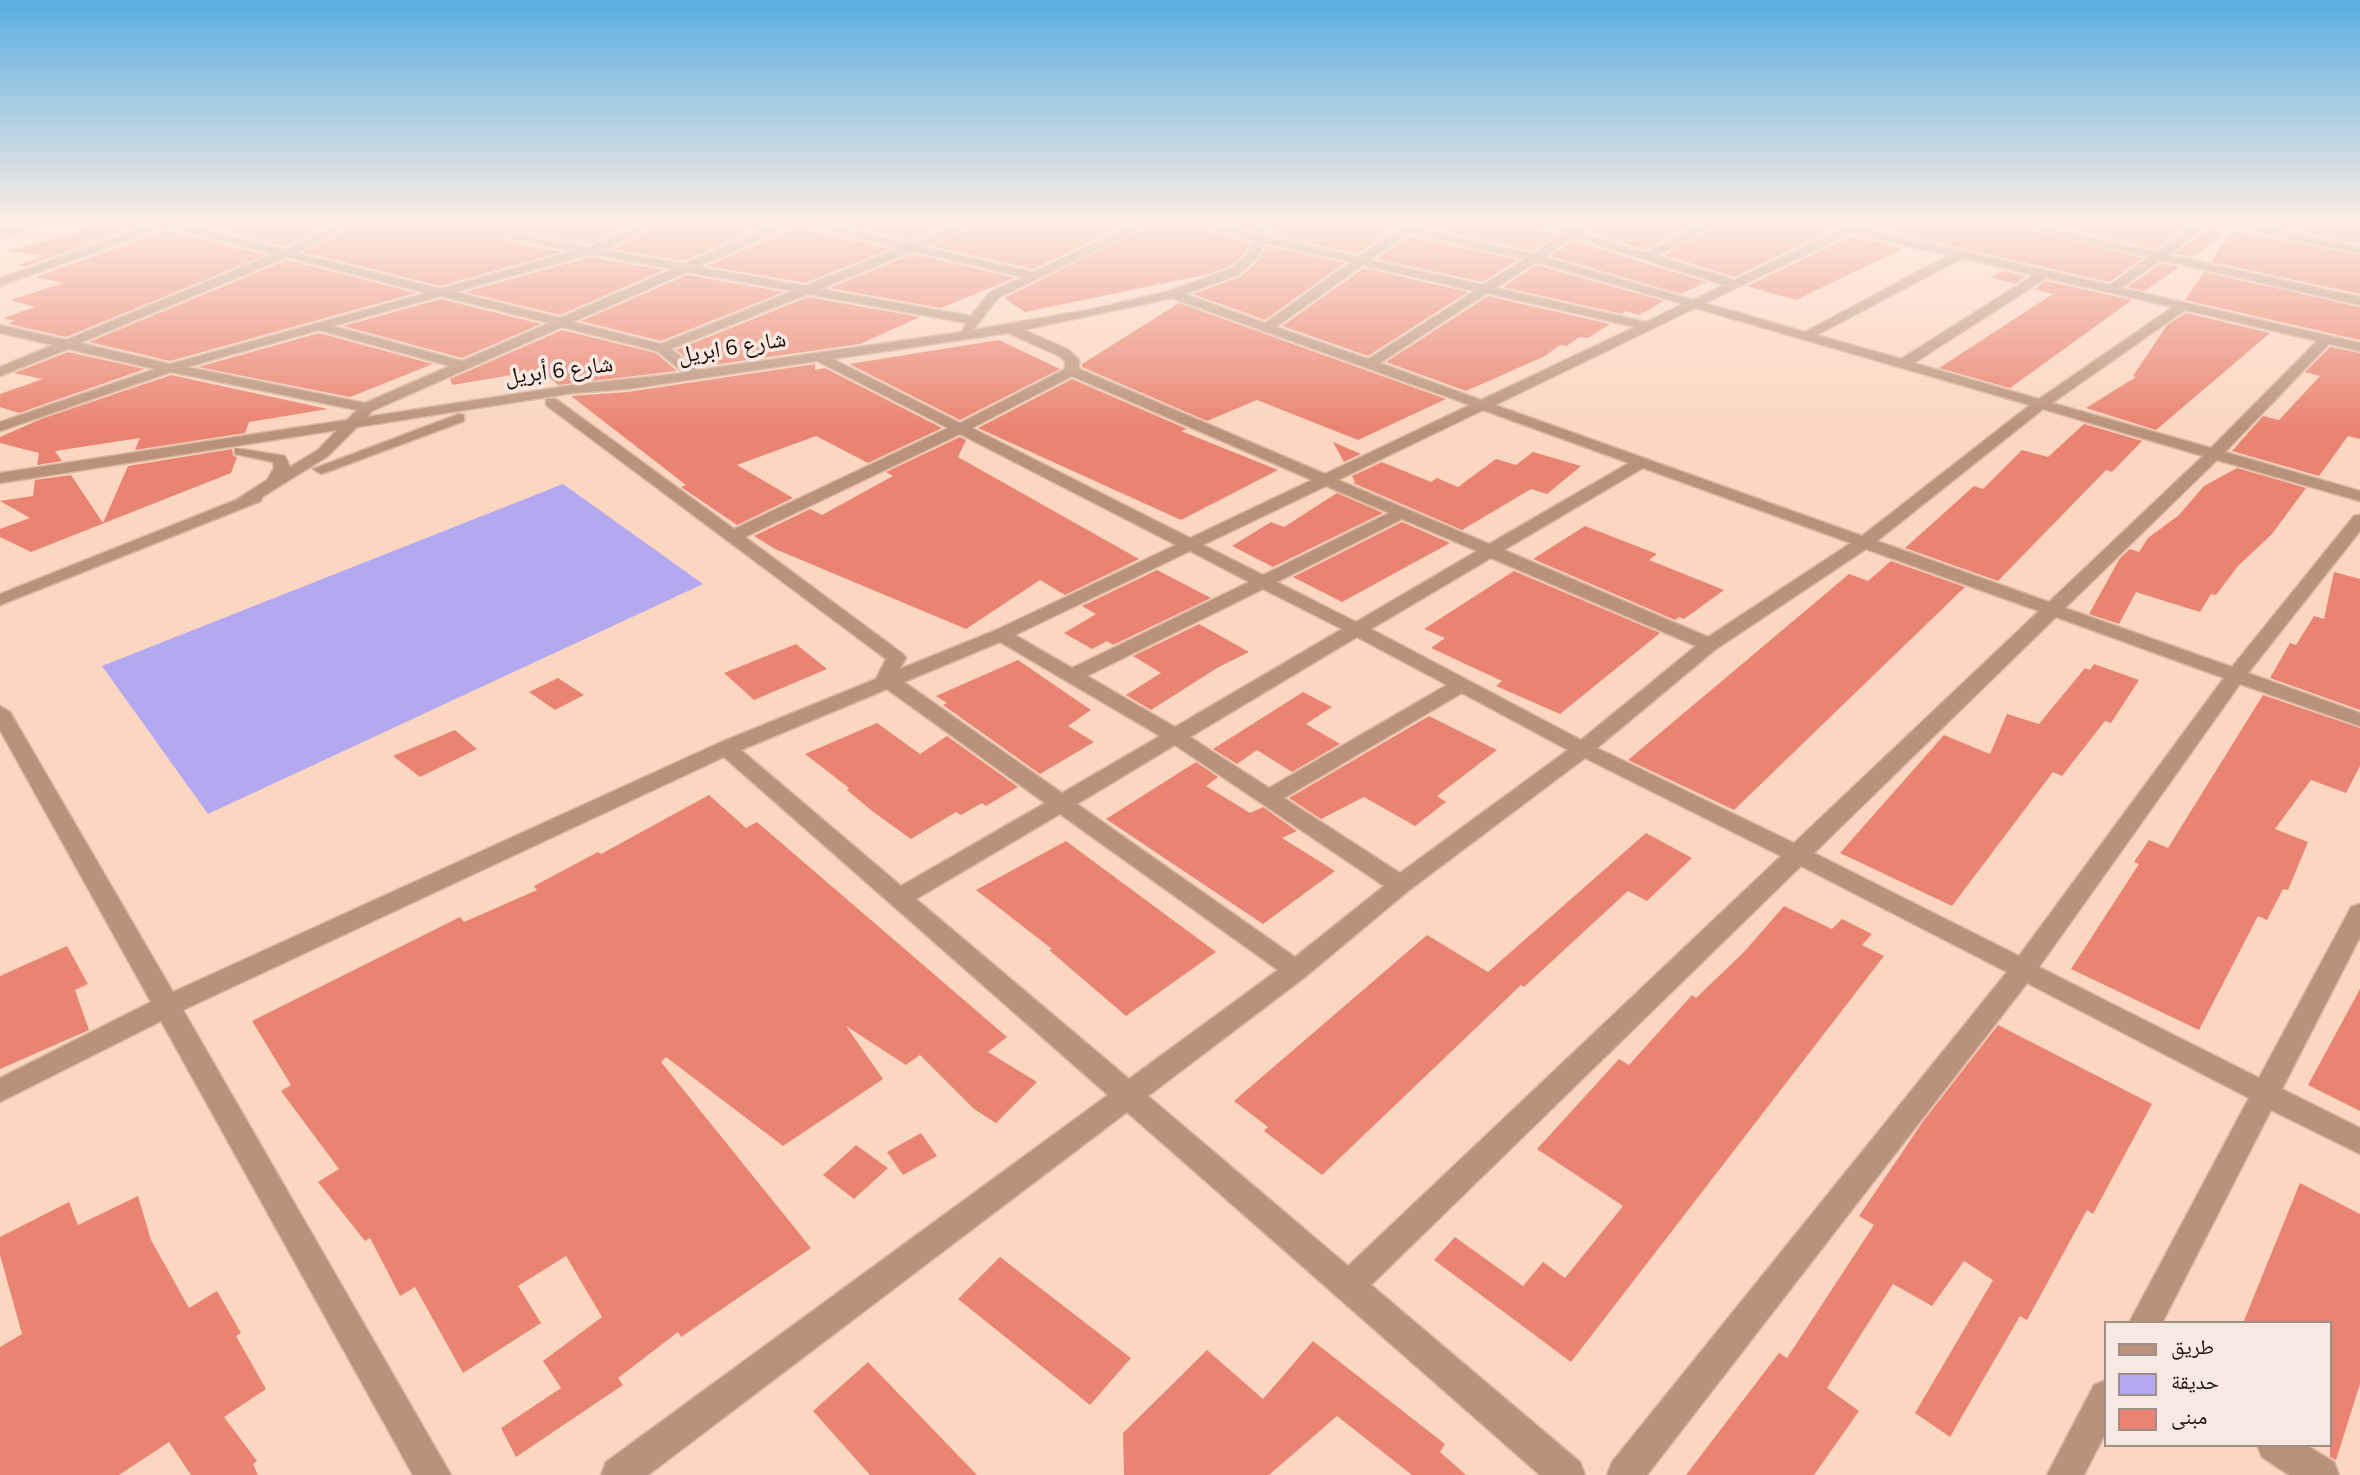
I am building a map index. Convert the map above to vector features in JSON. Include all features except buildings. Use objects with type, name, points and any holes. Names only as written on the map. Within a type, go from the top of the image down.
[{"type":"street","points":[[0,372],[199,290]]},
{"type":"street","points":[[429,290],[662,348],[695,375]]},
{"type":"street","points":[[0,427],[170,368],[452,290]]},
{"type":"street","points":[[243,502],[323,453],[345,430],[371,420],[461,365],[632,290]]},
{"type":"street","points":[[662,348],[811,290]]},
{"type":"street","points":[[817,290],[973,320]]},
{"type":"street","points":[[964,335],[994,295],[1005,290]]},
{"type":"street","name":"شارع 6 ابريل","points":[[627,385],[1010,328],[1093,313],[1185,290]]},
{"type":"street","points":[[1269,326],[1320,290]]},
{"type":"street","points":[[1371,363],[1488,290],[1648,326]]},
{"type":"street","points":[[1647,290],[2360,496]]},
{"type":"street","points":[[0,1091],[169,1005],[726,748],[886,679],[1001,635],[1728,290]]},
{"type":"street","points":[[1806,336],[1893,290]]},
{"type":"street","points":[[1903,364],[2019,290]]},
{"type":"street","points":[[2111,290],[2360,347]]},
{"type":"street","points":[[2310,290],[2360,301]]},
{"type":"street","points":[[1173,294],[1269,326],[1640,463],[2360,720]]},
{"type":"street","points":[[619,1475],[1296,970],[1400,885],[1583,749],[1709,645],[1865,542],[2042,403],[2183,306]]},
{"type":"street","points":[[318,327],[461,365]]},
{"type":"street","points":[[1010,328],[1064,353],[1072,360],[1072,371]]},
{"type":"street","points":[[0,329],[170,368],[371,420]]},
{"type":"street","points":[[1349,1286],[2215,453],[2326,339]]},
{"type":"street","points":[[819,357],[1356,629],[1583,749],[1797,854],[2360,1142]]},
{"type":"street","points":[[731,537],[959,429],[1072,371]]},
{"type":"street","points":[[1072,371],[1709,645]]},
{"type":"street","name":"شارع 6 أبريل","points":[[0,487],[240,451],[345,430],[371,420],[573,389],[627,385]]},
{"type":"street","name":"شارع 6 أبريل","points":[[371,420],[459,418],[627,385]]},
{"type":"street","points":[[551,402],[895,658],[886,679]]},
{"type":"street","points":[[0,600],[285,487],[321,469],[459,418]]},
{"type":"street","points":[[321,469],[371,420]]},
{"type":"street","name":"شارع 6 أبريل","points":[[0,478],[345,430]]},
{"type":"street","points":[[240,451],[280,458],[282,468],[273,484]]},
{"type":"street","points":[[901,897],[1640,463]]},
{"type":"street","points":[[1072,676],[1404,512]]},
{"type":"street","points":[[1625,1475],[2023,970],[2235,676],[2360,520]]},
{"type":"street","points":[[1001,635],[1175,736],[1400,885]]},
{"type":"street","points":[[886,679],[1296,970]]},
{"type":"street","points":[[1269,797],[1461,685]]},
{"type":"street","points":[[0,712],[169,1005],[433,1475]]},
{"type":"street","points":[[726,748],[1567,1475]]},
{"type":"street","points":[[2146,1321],[2360,912]]},
{"type":"street","points":[[2065,1475],[2104,1401]]},
{"type":"street","points":[[2277,1447],[2320,1475]]},
{"type":"green space","points":[[563,484],[703,584],[208,814],[102,666]]}]
